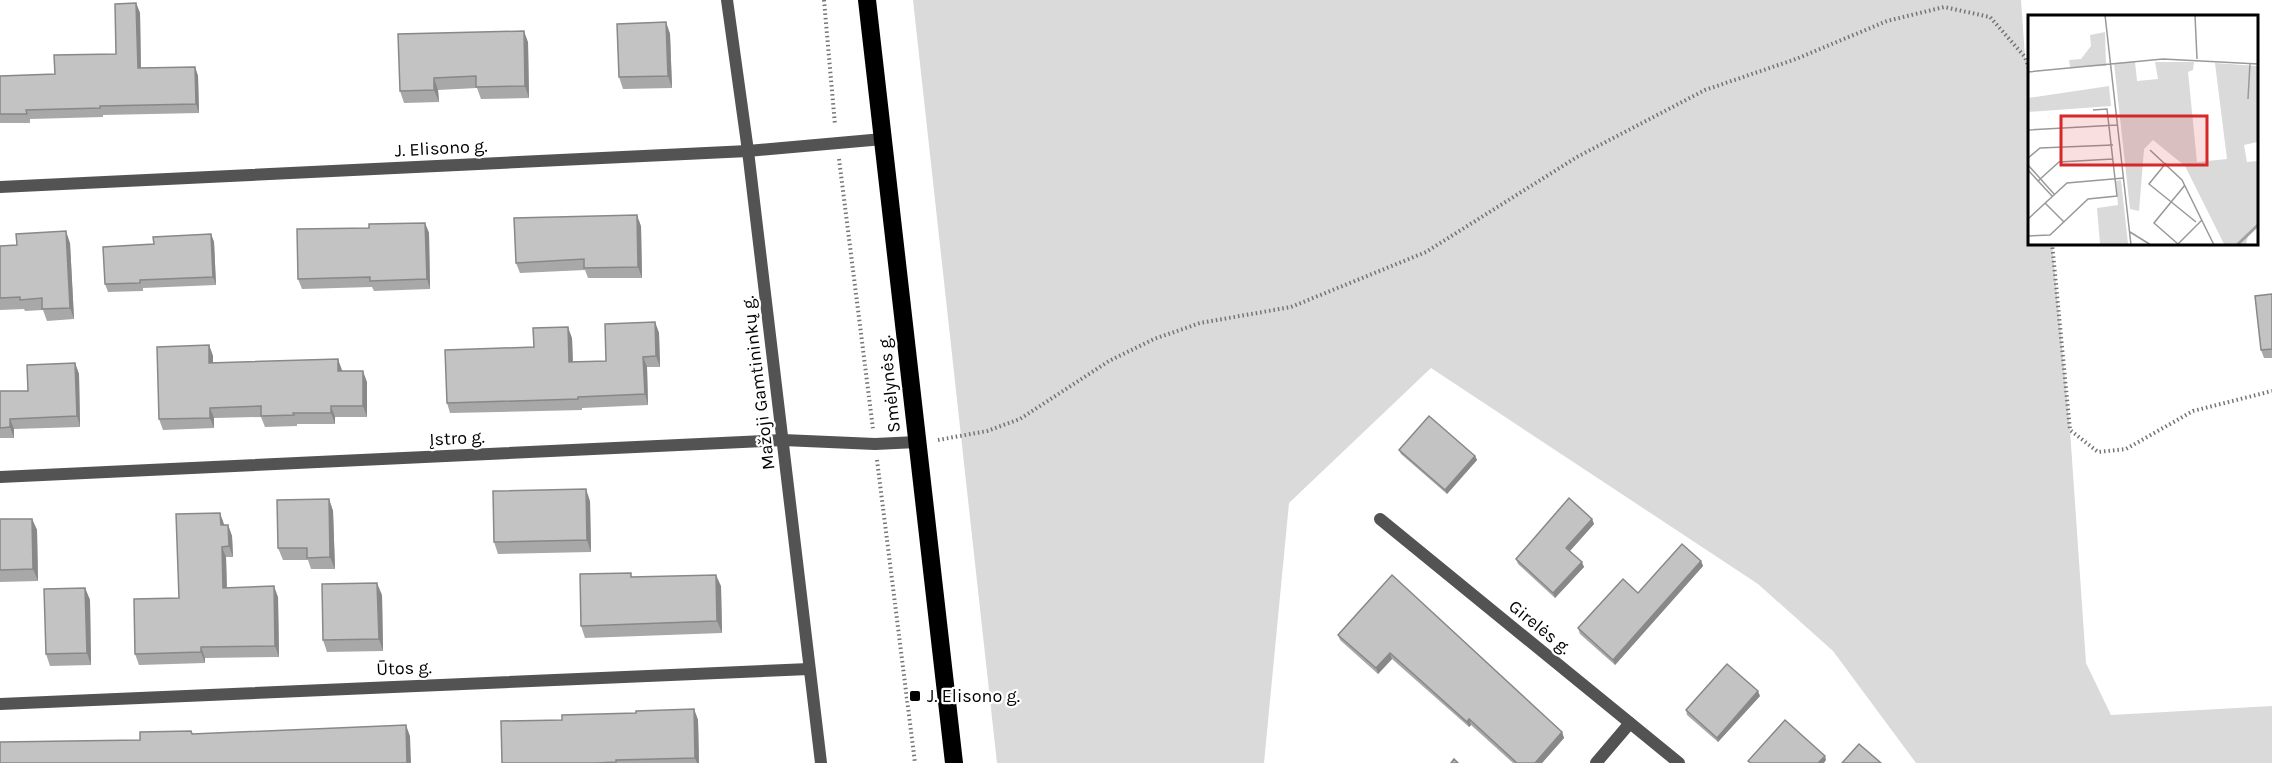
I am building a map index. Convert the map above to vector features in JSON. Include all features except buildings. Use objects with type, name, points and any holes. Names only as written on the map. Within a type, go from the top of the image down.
[{"type":"highway","name":"Smėlynės g.","points":[[867,0],[954,763]]},
{"type":"street","name":"Mažoji Gamtininkų g.","points":[[727,0],[748,151],[821,763]]},
{"type":"street","name":"J. Elisono g.","points":[[0,187],[748,151],[883,139]]},
{"type":"street","name":"Įstro g.","points":[[0,477],[783,440],[875,444],[916,442]]},
{"type":"street","name":"Girelės g.","points":[[1380,519],[1679,763]]},
{"type":"street","name":"Ūtos g.","points":[[0,704],[809,669]]},
{"type":"street","points":[[1596,763],[1630,723]]},
{"type":"path","points":[[824,0],[837,144],[915,763]]},
{"type":"path","points":[[916,442],[987,431],[1009,423],[1109,361],[1154,339],[1200,323],[1292,307],[1426,252],[1576,158],[1705,90],[1796,59],[1887,21],[1944,8],[1990,17],[2025,57],[2028,66]]},
{"type":"path","points":[[2052,244],[2070,430],[2098,452],[2126,449],[2193,411],[2272,391]]},
{"type":"shaded area","points":[[913,0],[2021,0],[2025,57],[2028,66],[2028,244],[2052,244],[2070,430],[2086,663],[2111,715],[2272,706],[2272,763],[1916,763],[1833,651],[1758,584],[1431,368],[1289,503],[1264,763],[997,763]]},
{"type":"place","name":"J. Elisono g.","points":[[915,696]]}]
